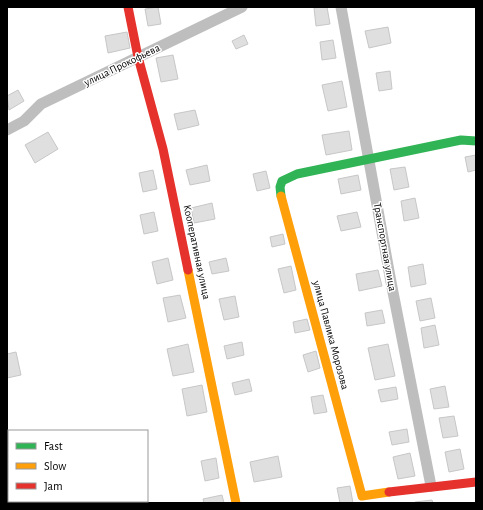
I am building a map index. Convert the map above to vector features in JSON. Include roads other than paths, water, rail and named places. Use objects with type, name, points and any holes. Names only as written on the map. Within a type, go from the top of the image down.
[{"type":"street","name":"Кооперативная улица","points":[[128,7],[138,57],[163,149],[236,503]]},
{"type":"street","name":"улица Прокофьева","points":[[7,130],[24,121],[41,104],[242,7]]},
{"type":"street","name":"Транспортная улица","points":[[341,7],[391,282],[431,486]]},
{"type":"street","points":[[369,160],[461,140],[476,141]]},
{"type":"street","name":"улица Павлика Морозова","points":[[369,160],[287,177],[282,180],[280,191],[362,496],[431,486]]},
{"type":"street","points":[[431,486],[447,486],[476,482]]}]
